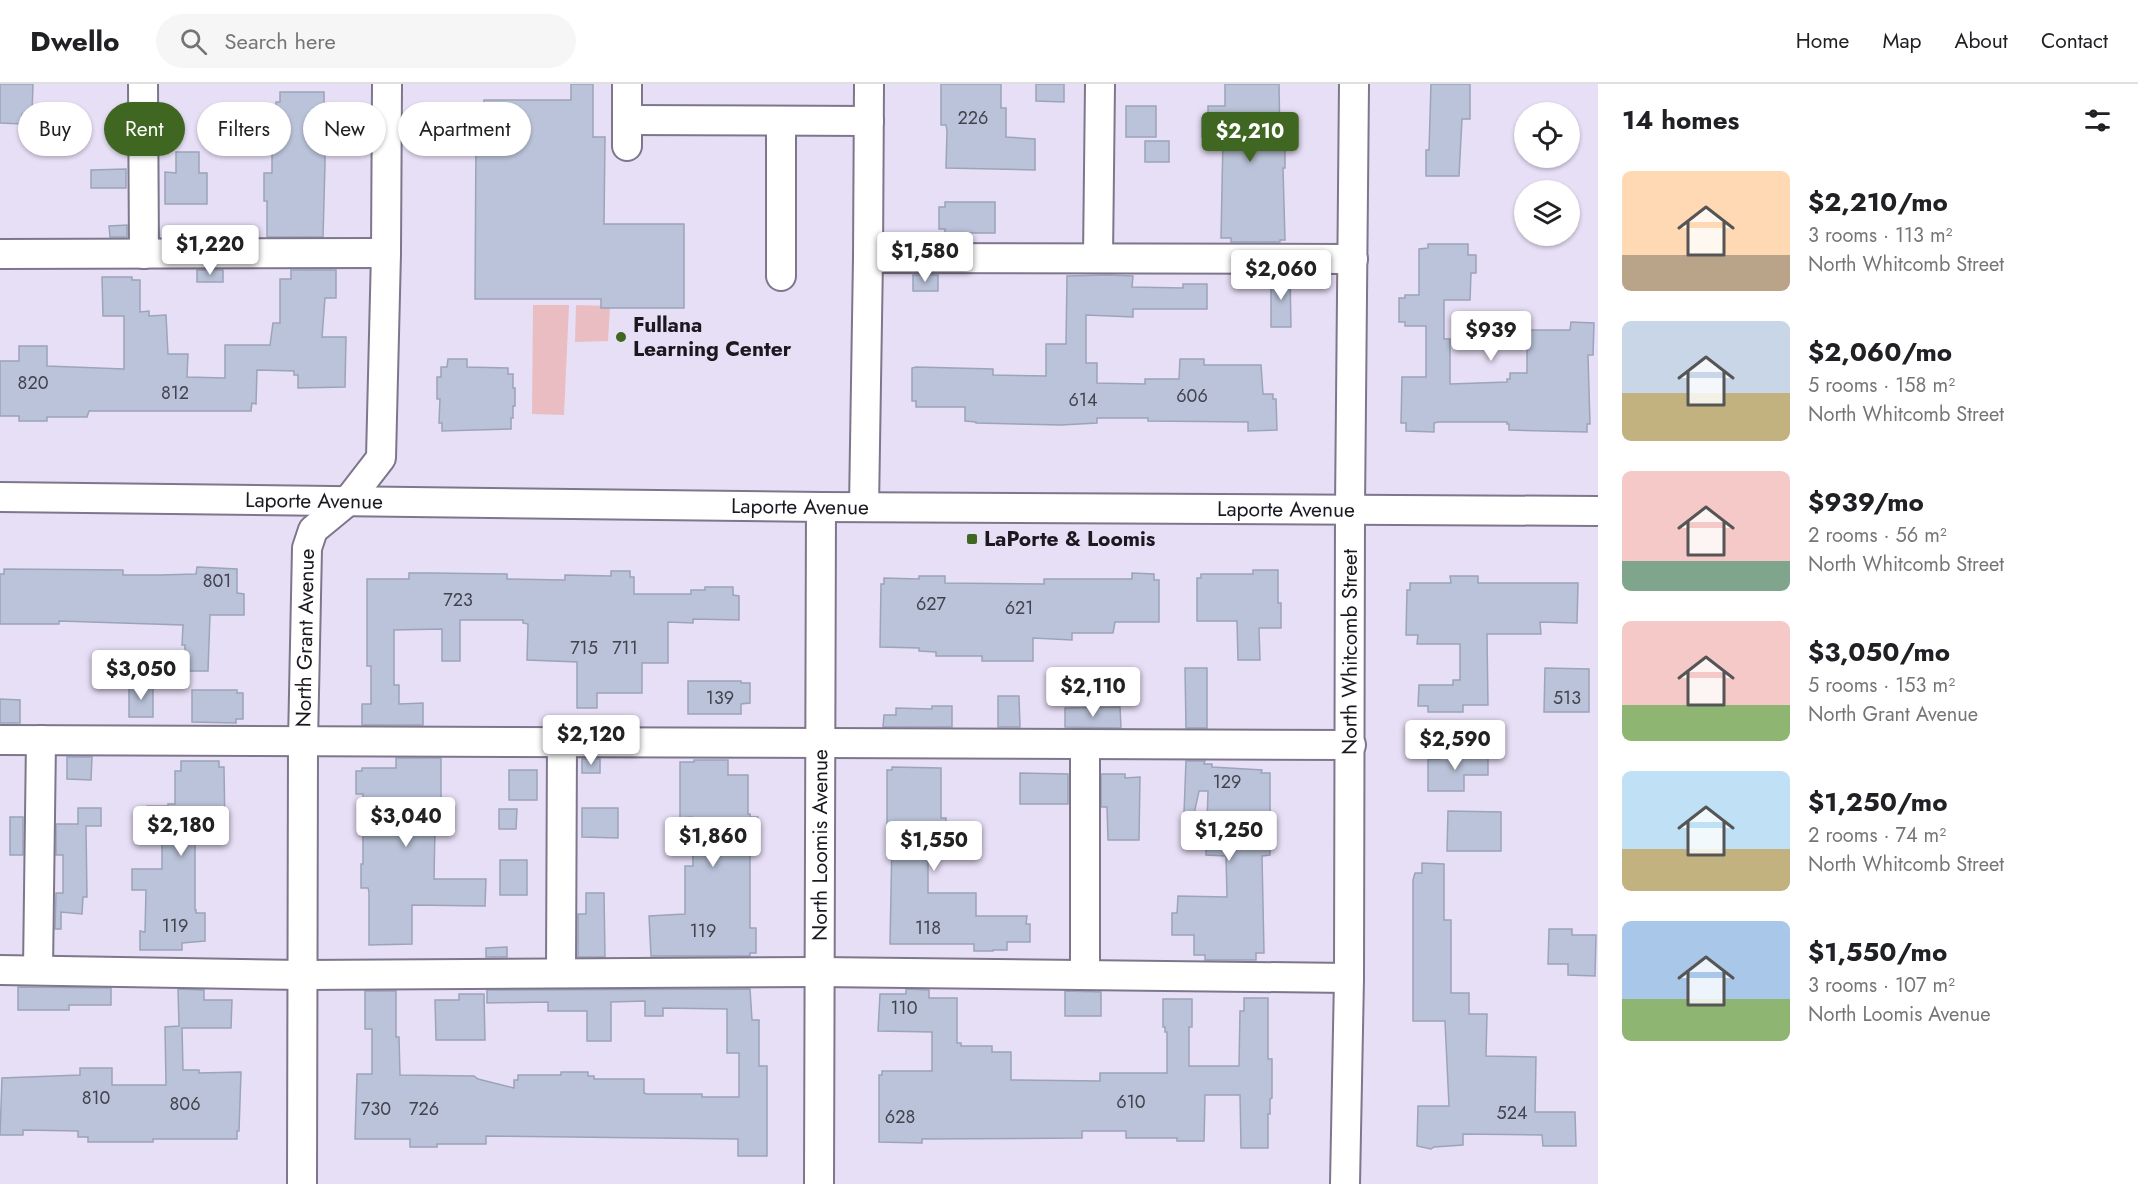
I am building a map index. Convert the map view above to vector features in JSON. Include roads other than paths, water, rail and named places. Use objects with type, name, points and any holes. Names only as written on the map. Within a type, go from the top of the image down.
[{"type":"street","points":[[143,84],[144,255]]},
{"type":"street","name":"North Grant Avenue","points":[[302,1184],[303,741],[307,548],[313,530],[347,502],[381,458],[387,84]]},
{"type":"street","points":[[627,84],[627,133],[781,121],[869,121]]},
{"type":"street","points":[[864,507],[869,84]]},
{"type":"street","points":[[1098,258],[1100,84]]},
{"type":"street","name":"North Whitcomb Street","points":[[1345,1184],[1351,745],[1350,508],[1354,84]]},
{"type":"street","points":[[781,121],[781,276]]},
{"type":"street","points":[[0,254],[386,253]]},
{"type":"street","points":[[868,258],[1353,259]]},
{"type":"street","name":"Laporte Avenue","points":[[0,497],[821,507],[1598,511]]},
{"type":"street","name":"North Loomis Avenue","points":[[819,1184],[821,507]]},
{"type":"street","points":[[0,740],[1351,745]]},
{"type":"street","points":[[38,970],[41,740]]},
{"type":"street","points":[[561,974],[562,741]]},
{"type":"street","points":[[1085,744],[1085,975]]},
{"type":"street","points":[[0,970],[303,975],[819,972],[1349,978]]},
{"type":"place","name":"Fullana Learning Center","points":[[621,337]]},
{"type":"place","name":"LaPorte & Loomis","points":[[972,539]]}]
